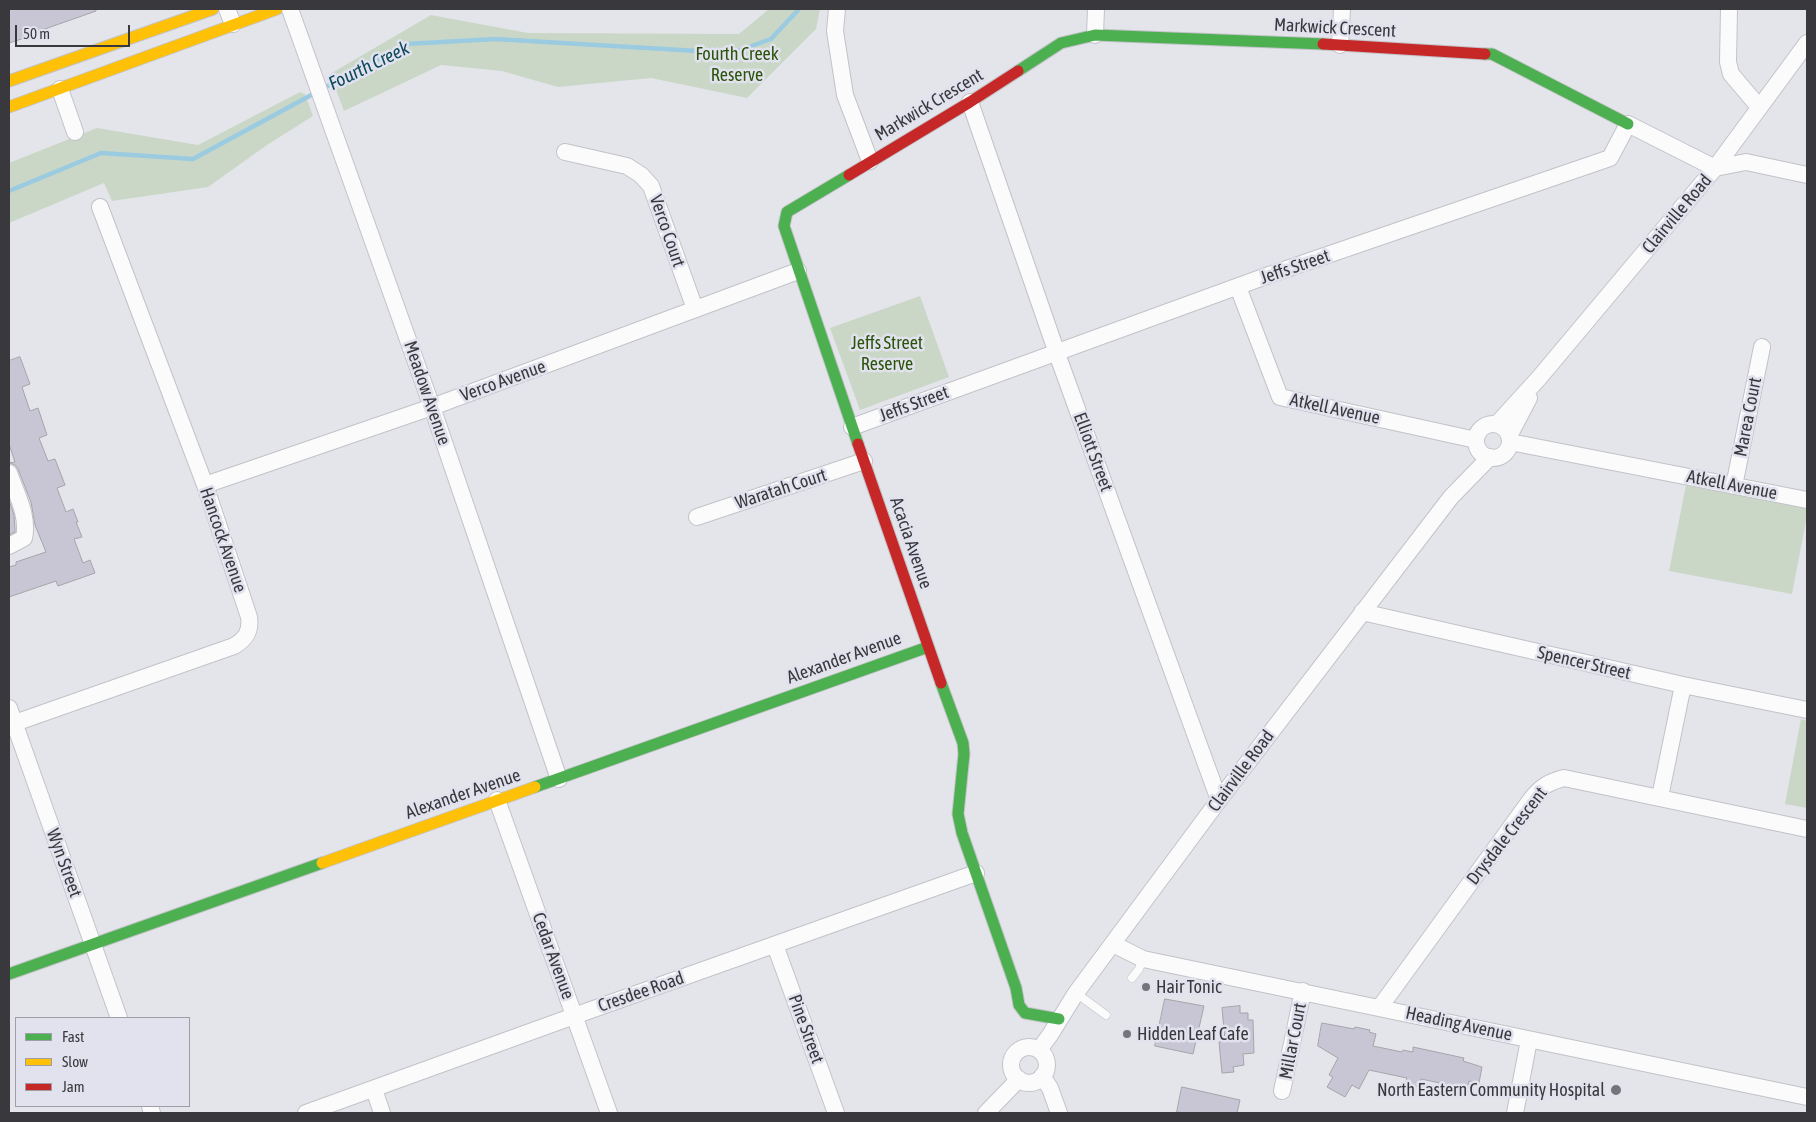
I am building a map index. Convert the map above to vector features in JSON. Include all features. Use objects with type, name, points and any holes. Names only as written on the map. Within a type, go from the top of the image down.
[{"type":"street","points":[[9,82],[213,9]]},
{"type":"street","points":[[9,107],[60,89],[230,16],[277,9]]},
{"type":"street","name":"Meadow Avenue","points":[[290,9],[432,407],[559,779]]},
{"type":"street","points":[[837,9],[835,31],[845,95],[870,161]]},
{"type":"street","points":[[1095,34],[1096,9]]},
{"type":"street","points":[[1340,45],[1342,9]]},
{"type":"street","points":[[1729,9],[1728,62],[1731,74],[1759,107]]},
{"type":"street","name":"Markwick Crescent","points":[[784,226],[787,212],[970,102],[1061,43],[1095,34],[1492,54],[1628,124]]},
{"type":"street","name":"Clairville Road","points":[[1497,424],[1539,378],[1715,168],[1807,43]]},
{"type":"street","points":[[31,74],[46,75],[53,79],[60,89],[75,132]]},
{"type":"street","name":"Elliott Street","points":[[970,102],[1057,352],[1219,800]]},
{"type":"street","points":[[1628,124],[1715,168],[1746,162],[1807,175]]},
{"type":"street","name":"Jeffs Street","points":[[852,426],[1238,286],[1610,158],[1628,124]]},
{"type":"street","name":"Verco Court","points":[[565,152],[627,166],[642,175],[651,186],[695,309]]},
{"type":"street","name":"Hancock Avenue","points":[[11,719],[234,646],[241,642],[248,634],[250,625],[205,485],[100,207]]},
{"type":"street","name":"Acacia Avenue","points":[[784,226],[928,647],[963,743],[964,754],[958,814],[962,833],[1016,988],[1018,1006],[1025,1013],[1031,1015],[1059,1019]]},
{"type":"street","name":"Verco Avenue","points":[[205,485],[432,407],[798,271]]},
{"type":"street","name":"Atkell Avenue","points":[[1238,286],[1280,397],[1476,443]]},
{"type":"street","name":"Marea Court","points":[[1734,486],[1762,348]]},
{"type":"street","name":"Clairville Road","points":[[1509,439],[1539,378]]},
{"type":"street","points":[[1497,424],[1507,431],[1509,439],[1505,452],[1501,456],[1490,457],[1480,451],[1476,443],[1481,429],[1486,425],[1497,424]]},
{"type":"street","name":"Atkell Avenue","points":[[1509,439],[1807,500]]},
{"type":"street","name":"Clairville Road","points":[[1451,497],[1476,443]]},
{"type":"street","name":"Clairville Road","points":[[1039,1050],[1076,993],[1219,800],[1451,497],[1490,457]]},
{"type":"street","name":"Waratah Court","points":[[697,517],[864,461]]},
{"type":"street","points":[[9,473],[24,512],[26,529],[24,538],[9,546]]},
{"type":"street","name":"Spencer Street","points":[[1362,612],[1682,685],[1807,710]]},
{"type":"street","name":"Alexander Avenue","points":[[9,974],[928,647]]},
{"type":"street","points":[[1660,797],[1682,685]]},
{"type":"street","name":"Wyn Street","points":[[11,719],[119,1017]]},
{"type":"street","name":"Drysdale Crescent","points":[[1380,1006],[1541,788],[1549,782],[1564,778],[1807,829]]},
{"type":"street","name":"Cedar Avenue","points":[[497,800],[609,1113]]},
{"type":"street","name":"Cresdee Road","points":[[306,1113],[976,873]]},
{"type":"street","name":"Heading Avenue","points":[[1112,944],[1143,959],[1380,1006],[1529,1040],[1807,1097]]},
{"type":"street","name":"Pine Street","points":[[776,945],[836,1113]]},
{"type":"street","name":"Millar Court","points":[[1282,1091],[1303,991]]},
{"type":"street","points":[[1515,1113],[1529,1040]]},
{"type":"street","points":[[1027,1047],[1039,1050],[1045,1057],[1047,1067],[1042,1076],[1031,1082],[1019,1079],[1012,1069],[1013,1057],[1016,1052],[1027,1047]]},
{"type":"street","points":[[1042,1076],[1050,1088],[1059,1113]]},
{"type":"street","points":[[986,1113],[1019,1079]]},
{"type":"street","points":[[374,1089],[382,1113]]},
{"type":"lane","points":[[1132,978],[1139,969],[1143,959]]},
{"type":"lane","points":[[1076,993],[1106,1016]]},
{"type":"green space","name":"Fourth Creek Reserve","points":[[769,9],[820,9],[816,29],[747,98],[651,78],[558,87],[502,71],[441,65],[344,111],[330,74],[431,15],[528,33],[739,34]]},
{"type":"green space","points":[[300,92],[305,94],[313,116],[267,145],[208,187],[112,201],[104,183],[9,223],[9,163],[97,128],[198,145]]},
{"type":"green space","name":"Jeffs Street Reserve","points":[[920,296],[949,377],[860,410],[830,328]]},
{"type":"green space","points":[[1686,485],[1807,508],[1792,594],[1669,571]]},
{"type":"green space","points":[[1801,719],[1807,721],[1807,808],[1785,804]]},
{"type":"building","points":[[9,9],[96,9],[96,11],[9,43]]},
{"type":"building","points":[[20,357],[30,384],[22,387],[30,411],[38,408],[47,435],[39,438],[48,461],[55,459],[65,485],[57,488],[66,512],[73,509],[78,522],[76,522],[82,537],[74,539],[83,563],[90,560],[95,573],[58,586],[56,581],[9,597],[9,567],[16,565],[16,562],[46,552],[35,525],[31,502],[18,469],[10,463],[15,462],[9,444],[9,361]]},
{"type":"building","points":[[9,500],[14,515],[15,532],[9,535]]},
{"type":"building","points":[[1165,999],[1204,1006],[1193,1054],[1155,1046]]},
{"type":"building","points":[[1240,1006],[1240,1013],[1248,1013],[1248,1020],[1253,1020],[1254,1053],[1243,1054],[1244,1065],[1233,1067],[1234,1072],[1222,1073],[1219,1042],[1225,1041],[1222,1008]]},
{"type":"building","points":[[1322,1023],[1370,1030],[1369,1032],[1376,1034],[1373,1046],[1402,1052],[1403,1050],[1413,1052],[1413,1047],[1464,1058],[1463,1061],[1482,1067],[1479,1083],[1469,1081],[1468,1086],[1459,1084],[1458,1087],[1421,1079],[1419,1087],[1405,1084],[1407,1078],[1369,1070],[1359,1089],[1352,1085],[1345,1097],[1327,1087],[1333,1077],[1329,1075],[1338,1058],[1318,1046]]},
{"type":"building","points":[[1182,1087],[1240,1100],[1237,1113],[1177,1112]]},
{"type":"waterway","name":"Fourth Creek","points":[[322,89],[406,44],[495,39],[732,53],[771,39],[799,9]]},
{"type":"waterway","name":"Fourth Creek","points":[[9,191],[101,153],[193,159],[315,93]]},
{"type":"traffic: fast","points":[[1018,71],[1061,43],[1095,35],[1323,44]]},
{"type":"traffic: fast","points":[[1485,54],[1492,54],[1628,124]]},
{"type":"traffic: fast","points":[[849,175],[787,212],[784,226],[858,444]]},
{"type":"traffic: fast","points":[[535,787],[928,647]]},
{"type":"traffic: fast","points":[[941,683],[963,743],[964,754],[958,814],[962,833],[1016,988],[1019,1005],[1025,1013],[1059,1019]]},
{"type":"traffic: fast","points":[[9,974],[322,863]]},
{"type":"traffic: slow","points":[[9,81],[213,9]]},
{"type":"traffic: slow","points":[[9,107],[277,9]]},
{"type":"traffic: slow","points":[[322,863],[535,787]]},
{"type":"traffic: jam","points":[[1323,44],[1485,54]]},
{"type":"traffic: jam","points":[[849,175],[1018,71]]},
{"type":"traffic: jam","points":[[858,444],[941,683]]},
{"type":"place","name":"Hair Tonic","points":[[1146,987]]},
{"type":"place","name":"Hidden Leaf Cafe","points":[[1127,1034]]},
{"type":"place","name":"North Eastern Community Hospital","points":[[1616,1090]]}]
